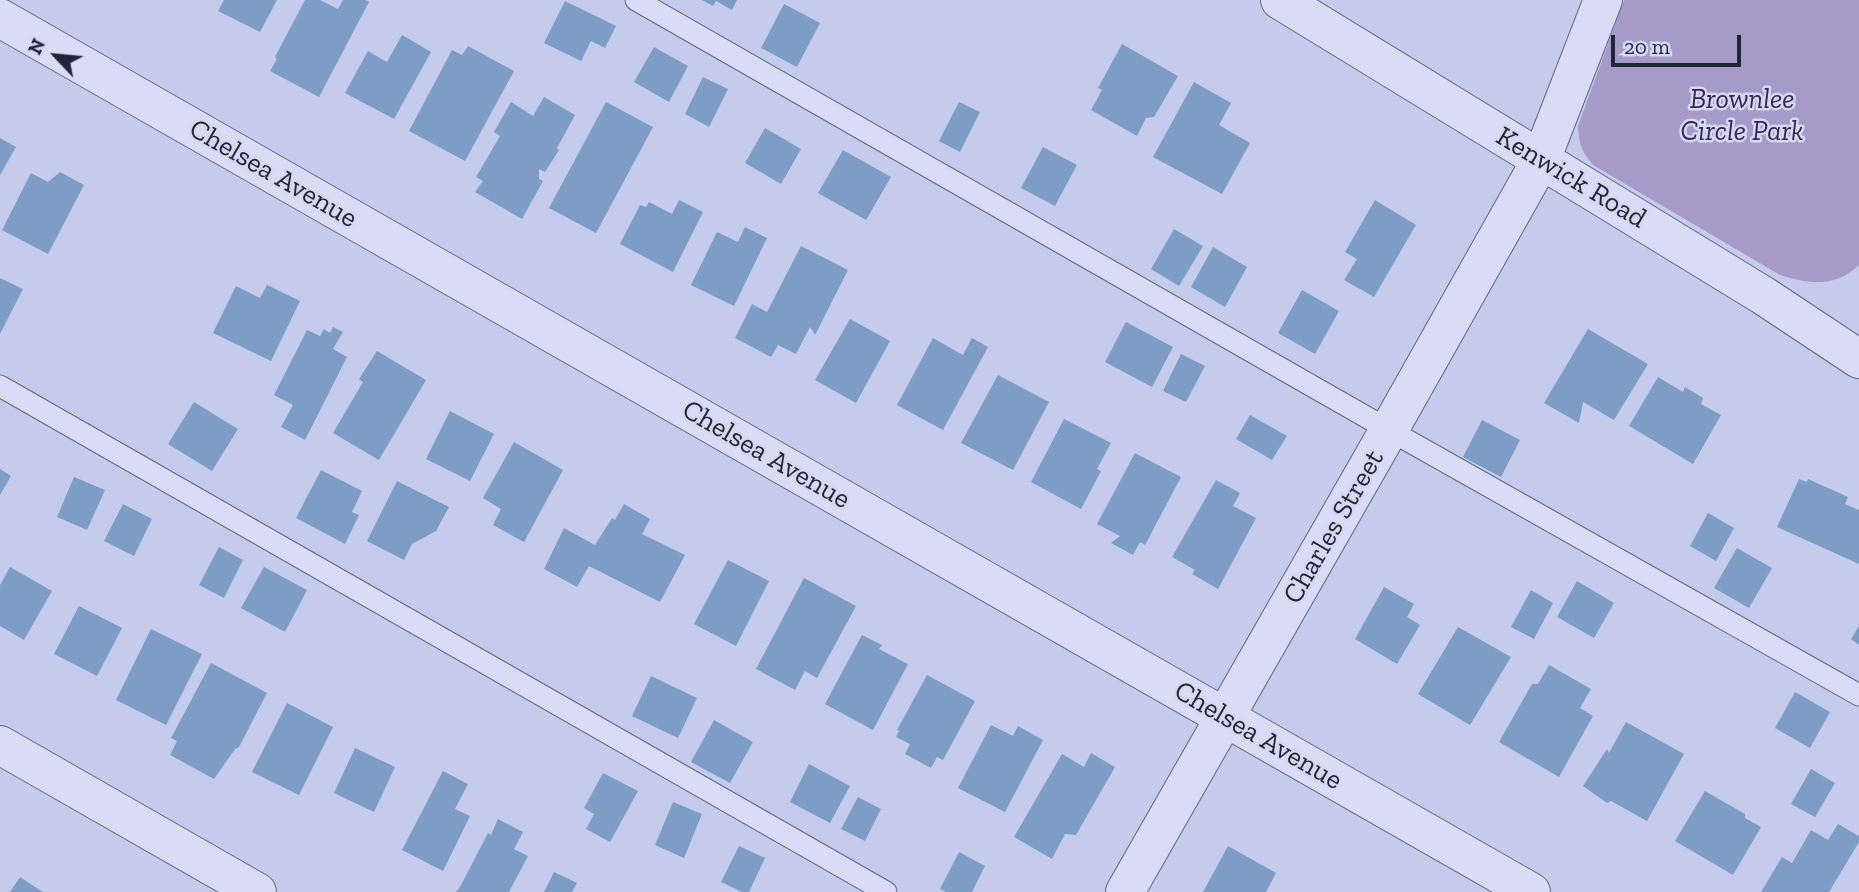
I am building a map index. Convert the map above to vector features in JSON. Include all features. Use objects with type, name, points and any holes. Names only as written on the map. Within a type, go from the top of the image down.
[{"type":"street","name":"Kenwick Road","points":[[1280,0],[1764,296],[1859,359]]},
{"type":"street","name":"Charles Street","points":[[1125,892],[1541,160],[1603,0]]},
{"type":"street","name":"Chelsea Avenue","points":[[0,18],[1531,892]]},
{"type":"street","points":[[0,746],[257,892]]},
{"type":"lane","points":[[636,0],[1859,695]]},
{"type":"lane","points":[[0,386],[886,892]]},
{"type":"green space","name":"Brownlee Circle Park","points":[[1624,0],[1859,0],[1859,265],[1841,278],[1831,281],[1811,282],[1780,275],[1593,165],[1581,147],[1578,126]]},
{"type":"building","points":[[224,0],[277,0],[260,32],[218,11]]},
{"type":"building","points":[[305,0],[320,0],[338,9],[343,0],[369,2],[319,97],[270,71]]},
{"type":"building","points":[[702,0],[737,0],[732,10],[716,1],[713,6]]},
{"type":"building","points":[[565,1],[616,26],[605,48],[591,41],[581,61],[544,43]]},
{"type":"building","points":[[784,4],[820,23],[797,67],[761,48]]},
{"type":"building","points":[[402,35],[431,52],[394,119],[345,93],[368,51],[387,62]]},
{"type":"building","points":[[1122,44],[1178,76],[1154,117],[1146,118],[1137,136],[1091,110],[1102,90],[1098,88]]},
{"type":"building","points":[[468,46],[514,71],[465,161],[409,131],[452,50],[462,55]]},
{"type":"building","points":[[654,47],[688,66],[669,102],[634,82]]},
{"type":"building","points":[[703,77],[728,89],[709,127],[685,114]]},
{"type":"building","points":[[1194,82],[1231,103],[1219,125],[1250,143],[1222,194],[1153,157]]},
{"type":"building","points":[[544,97],[575,115],[557,148],[559,150],[545,172],[539,169],[539,179],[543,181],[522,219],[475,192],[483,181],[476,177],[500,136],[494,132],[511,102],[533,116]]},
{"type":"building","points":[[606,102],[653,127],[596,233],[549,208]]},
{"type":"building","points":[[959,102],[980,112],[960,152],[939,141]]},
{"type":"building","points":[[765,128],[801,149],[781,184],[745,163]]},
{"type":"building","points":[[0,138],[16,147],[0,175]]},
{"type":"building","points":[[1043,147],[1077,165],[1055,206],[1021,188]]},
{"type":"building","points":[[843,150],[891,177],[866,220],[818,193]]},
{"type":"building","points":[[60,172],[84,185],[48,254],[2,230],[31,173],[48,182]]},
{"type":"building","points":[[679,200],[703,212],[673,272],[620,244],[640,205],[646,207],[649,202],[672,214]]},
{"type":"building","points":[[1375,200],[1416,225],[1374,297],[1344,280],[1357,259],[1345,252]]},
{"type":"building","points":[[745,227],[767,238],[734,306],[691,285],[717,232],[738,242]]},
{"type":"building","points":[[1174,229],[1203,246],[1179,286],[1151,269]]},
{"type":"building","points":[[801,246],[848,270],[815,335],[810,327],[796,354],[778,345],[771,357],[735,338],[752,304],[767,312]]},
{"type":"building","points":[[1213,247],[1247,267],[1225,307],[1191,287]]},
{"type":"building","points":[[0,278],[23,289],[0,334]]},
{"type":"building","points":[[267,285],[300,301],[271,361],[213,333],[236,286],[260,298]]},
{"type":"building","points":[[1302,290],[1339,311],[1315,354],[1278,333]]},
{"type":"building","points":[[850,319],[890,341],[856,403],[815,380]]},
{"type":"building","points":[[1126,322],[1173,347],[1152,387],[1105,362]]},
{"type":"building","points":[[333,327],[343,332],[333,349],[347,357],[305,440],[281,427],[293,405],[274,395],[307,330],[320,336],[324,329],[330,333]]},
{"type":"building","points":[[1588,329],[1648,364],[1614,420],[1583,402],[1579,423],[1544,403]]},
{"type":"building","points":[[933,338],[963,355],[972,338],[988,347],[943,430],[897,405]]},
{"type":"building","points":[[377,351],[426,380],[379,460],[333,433],[363,382],[359,379]]},
{"type":"building","points":[[1181,354],[1205,366],[1186,402],[1163,391]]},
{"type":"building","points":[[998,375],[1049,402],[1013,470],[961,443]]},
{"type":"building","points":[[1658,377],[1683,392],[1685,387],[1703,398],[1701,404],[1721,415],[1693,464],[1629,426]]},
{"type":"building","points":[[194,402],[238,429],[212,471],[168,444]]},
{"type":"building","points":[[450,411],[494,434],[470,481],[426,459]]},
{"type":"building","points":[[1250,415],[1287,436],[1272,460],[1236,439]]},
{"type":"building","points":[[1064,419],[1111,443],[1097,469],[1101,471],[1081,509],[1031,482]]},
{"type":"building","points":[[1482,420],[1520,440],[1501,477],[1463,457]]},
{"type":"building","points":[[514,442],[563,470],[524,542],[493,525],[501,509],[483,498]]},
{"type":"building","points":[[1135,453],[1181,477],[1145,545],[1140,542],[1133,555],[1111,543],[1120,536],[1097,524]]},
{"type":"building","points":[[0,469],[11,476],[0,495]]},
{"type":"building","points":[[321,470],[362,491],[352,512],[359,515],[345,544],[296,518]]},
{"type":"building","points":[[74,477],[105,490],[87,530],[57,517]]},
{"type":"building","points":[[1799,479],[1807,482],[1808,479],[1848,497],[1845,504],[1859,510],[1859,564],[1777,527]]},
{"type":"building","points":[[1216,480],[1240,493],[1233,506],[1256,518],[1218,589],[1192,574],[1195,570],[1172,557]]},
{"type":"building","points":[[397,481],[449,507],[436,531],[412,544],[404,560],[367,541]]},
{"type":"building","points":[[123,504],[152,519],[134,556],[104,541]]},
{"type":"building","points":[[624,504],[650,519],[642,534],[685,555],[660,602],[589,566],[577,587],[544,569],[564,528],[595,545]]},
{"type":"building","points":[[1708,513],[1734,528],[1716,561],[1690,546]]},
{"type":"building","points":[[219,547],[243,560],[224,598],[199,585]]},
{"type":"building","points":[[1737,548],[1772,568],[1749,608],[1714,588]]},
{"type":"building","points":[[728,560],[769,581],[736,646],[694,624]]},
{"type":"building","points":[[10,567],[52,591],[24,640],[0,626],[0,585]]},
{"type":"building","points":[[264,567],[307,590],[285,632],[241,608]]},
{"type":"building","points":[[804,578],[856,606],[817,678],[805,671],[795,690],[756,669]]},
{"type":"building","points":[[1577,581],[1614,603],[1594,638],[1557,617]]},
{"type":"building","points":[[1384,587],[1414,604],[1407,617],[1420,625],[1397,664],[1355,639]]},
{"type":"building","points":[[1531,590],[1553,603],[1534,639],[1511,627]]},
{"type":"building","points":[[79,606],[122,628],[97,676],[54,654]]},
{"type":"building","points":[[1859,626],[1859,645],[1851,639]]},
{"type":"building","points":[[1458,627],[1511,657],[1470,725],[1418,694]]},
{"type":"building","points":[[151,629],[202,654],[166,725],[116,700]]},
{"type":"building","points":[[862,635],[882,645],[879,649],[908,664],[873,730],[825,704]]},
{"type":"building","points":[[211,663],[267,693],[239,747],[214,779],[170,755],[177,741],[171,738]]},
{"type":"building","points":[[1549,665],[1591,689],[1580,708],[1593,716],[1559,777],[1499,742],[1532,684],[1538,684]]},
{"type":"building","points":[[927,675],[975,701],[943,760],[937,757],[931,768],[905,754],[910,744],[896,737],[899,731],[897,730]]},
{"type":"building","points":[[651,676],[697,698],[678,738],[632,716]]},
{"type":"building","points":[[1795,692],[1830,712],[1810,748],[1775,728]]},
{"type":"building","points":[[287,703],[333,727],[299,795],[252,772]]},
{"type":"building","points":[[714,720],[753,742],[730,783],[691,762]]},
{"type":"building","points":[[1626,722],[1684,754],[1647,821],[1611,801],[1607,803],[1583,786],[1607,749],[1609,753]]},
{"type":"building","points":[[991,725],[1013,736],[1018,726],[1043,740],[1005,812],[958,788]]},
{"type":"building","points":[[355,748],[395,767],[374,812],[334,793]]},
{"type":"building","points":[[1091,753],[1115,767],[1076,835],[1065,834],[1052,859],[1014,837],[1062,754],[1084,767]]},
{"type":"building","points":[[809,764],[850,786],[830,823],[790,802]]},
{"type":"building","points":[[1811,769],[1835,783],[1815,817],[1791,804]]},
{"type":"building","points":[[443,771],[468,784],[455,809],[470,816],[443,871],[402,850]]},
{"type":"building","points":[[603,773],[638,791],[610,842],[586,829],[594,814],[584,808]]},
{"type":"building","points":[[1705,791],[1745,814],[1745,818],[1761,827],[1733,875],[1675,841]]},
{"type":"building","points":[[858,797],[881,809],[865,841],[841,829]]},
{"type":"building","points":[[673,802],[702,814],[684,858],[655,845]]},
{"type":"building","points":[[498,819],[523,832],[514,849],[528,856],[509,892],[456,892],[488,833],[491,835]]},
{"type":"building","points":[[1838,824],[1859,836],[1859,842],[1829,892],[1761,892],[1782,857],[1792,863],[1811,830],[1828,840]]},
{"type":"building","points":[[739,846],[765,858],[749,892],[742,892],[721,882]]},
{"type":"building","points":[[1228,846],[1276,873],[1266,892],[1203,892]]},
{"type":"building","points":[[959,852],[985,866],[972,892],[946,892],[940,889]]},
{"type":"building","points":[[554,872],[577,883],[572,892],[544,892]]},
{"type":"building","points":[[20,877],[43,892],[10,892]]}]
